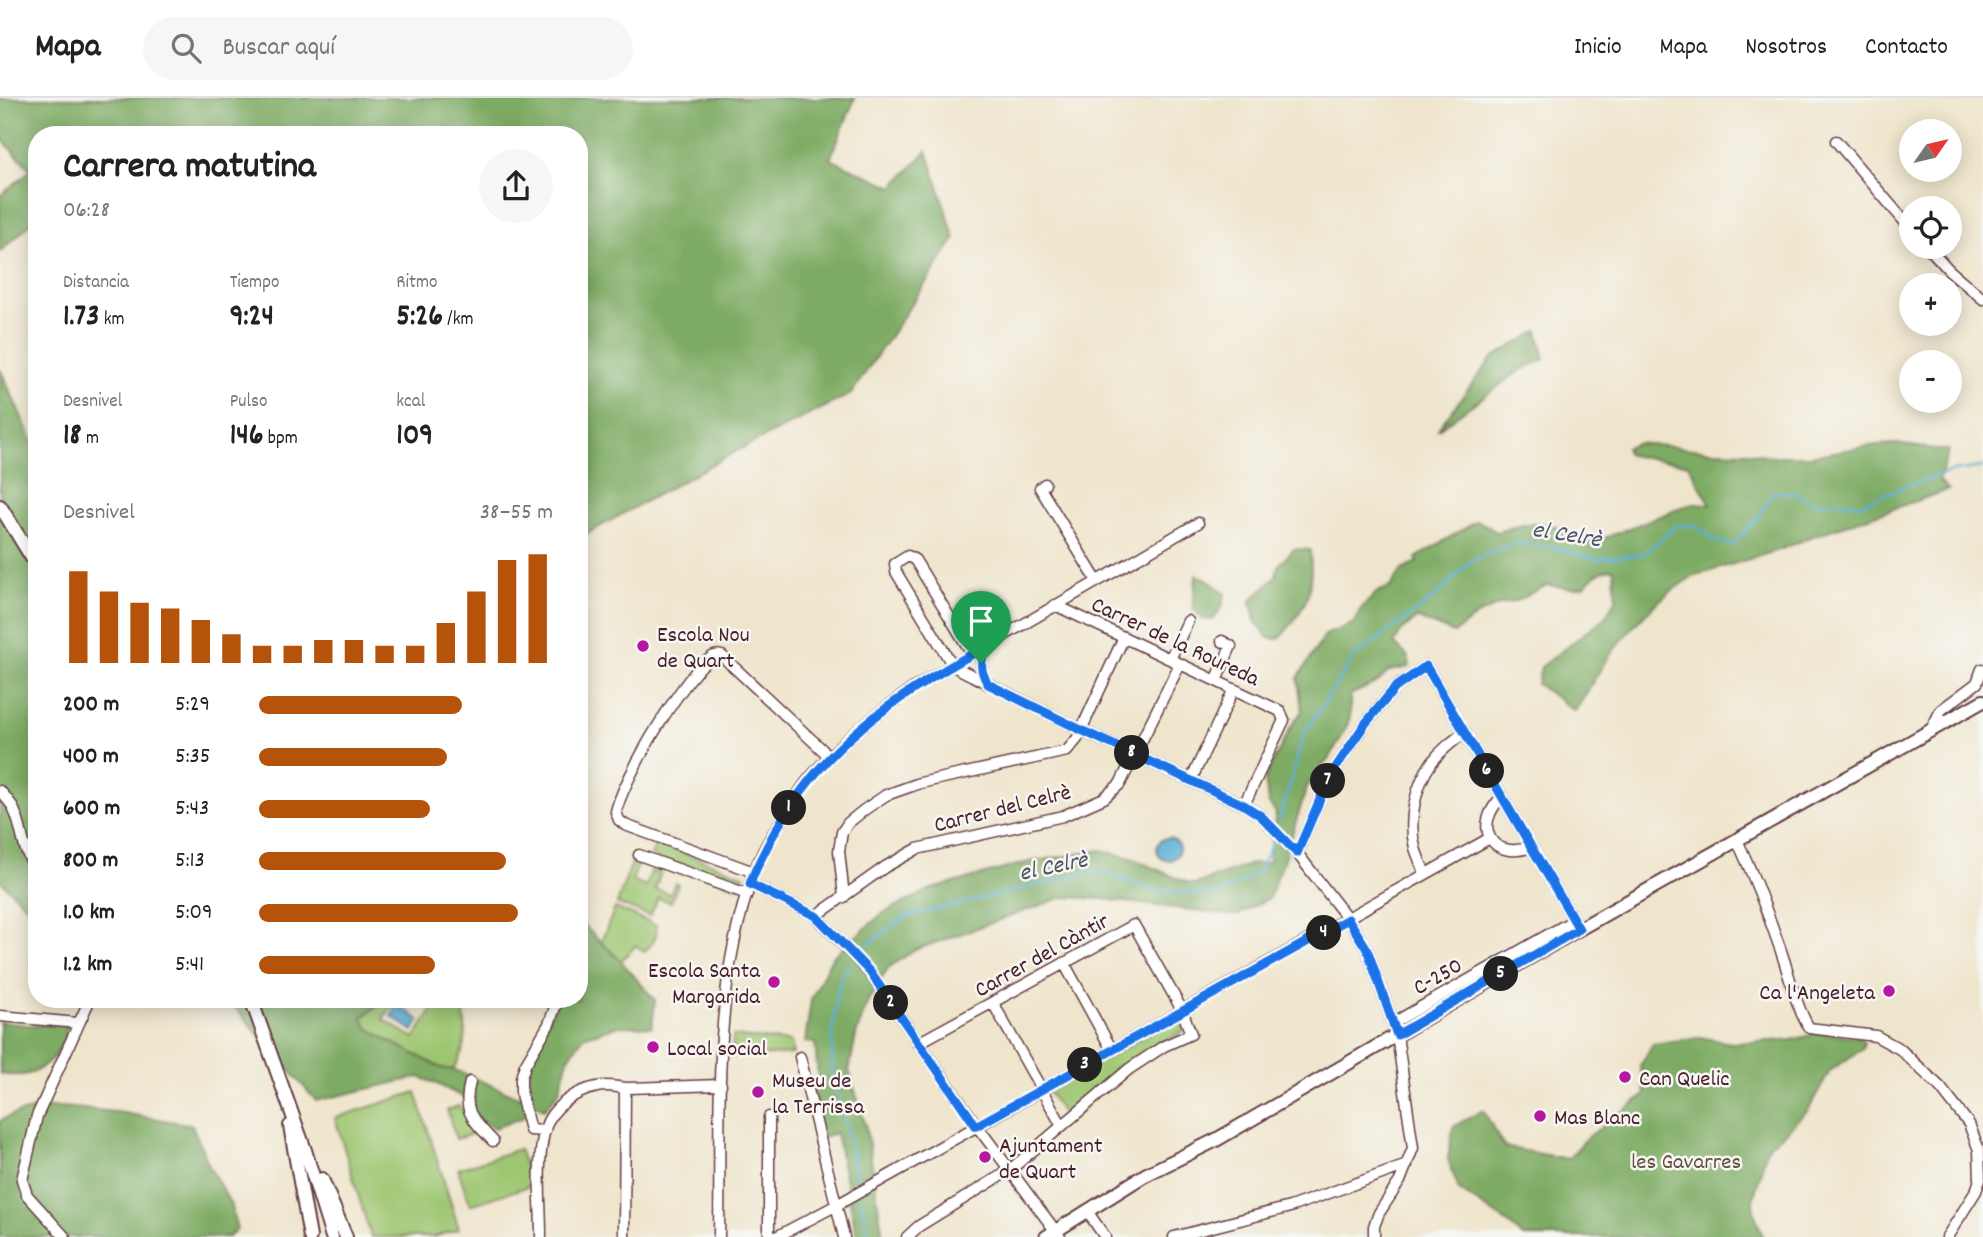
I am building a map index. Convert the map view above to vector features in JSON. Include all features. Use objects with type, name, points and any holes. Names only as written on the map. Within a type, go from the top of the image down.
[{"type":"main road","points":[[0,506],[28,551]]},
{"type":"main road","name":"C-250","points":[[1054,1235],[1145,1175],[1216,1140],[1395,1029],[1577,925],[1737,840],[1983,701]]},
{"type":"main road","points":[[254,1008],[305,1150],[332,1237]]},
{"type":"main road","points":[[267,1042],[267,1060],[290,1128],[310,1237]]},
{"type":"main road","points":[[305,1150],[316,1166],[346,1237]]},
{"type":"street","points":[[1836,141],[1899,215]]},
{"type":"street","points":[[1939,259],[1983,299]]},
{"type":"street","points":[[1045,484],[1040,488],[1097,581]]},
{"type":"street","points":[[719,1237],[725,1003],[733,950],[749,889],[778,825],[807,782],[829,756],[877,713],[917,686],[1198,523]]},
{"type":"street","points":[[972,654],[915,560],[908,556],[895,564],[897,572],[953,666],[1081,730],[1244,805],[1261,816],[1297,853],[1348,919],[1367,949],[1395,1029],[1413,1148],[1400,1181],[1379,1213],[1374,1226],[1374,1237]]},
{"type":"street","name":"Carrer de la Roureda","points":[[1055,605],[1280,710],[1284,720],[1244,805]]},
{"type":"street","name":"Carrer del Celrè","points":[[816,916],[885,867],[917,849],[1063,816],[1104,798],[1120,784],[1135,755],[1175,661],[1188,621]]},
{"type":"street","points":[[844,897],[839,851],[842,832],[848,823],[886,795],[920,783],[1067,751],[1077,739],[1124,637]]},
{"type":"street","points":[[1216,681],[1231,646],[1222,641]]},
{"type":"street","points":[[985,647],[981,663],[982,674],[988,684]]},
{"type":"street","points":[[754,873],[625,825],[619,820],[616,812],[618,802],[641,754],[690,680],[715,655],[722,656],[829,756]]},
{"type":"street","points":[[1297,853],[1330,776],[1365,724],[1395,688],[1426,666],[1577,925]]},
{"type":"street","points":[[1931,730],[1941,710],[1977,683],[1982,669]]},
{"type":"street","points":[[1191,780],[1234,689]]},
{"type":"street","points":[[1425,874],[1415,847],[1413,826],[1420,785],[1432,763],[1465,732]]},
{"type":"street","points":[[0,791],[16,813],[28,856]]},
{"type":"street","points":[[1502,797],[1493,805],[1488,816],[1487,829],[1490,838],[1497,846],[1507,850],[1518,852],[1531,847]]},
{"type":"street","points":[[776,1237],[1490,838]]},
{"type":"street","points":[[1737,840],[1781,952],[1801,1014],[1809,1028],[1876,1036],[1900,1049],[1940,1087],[1973,1132],[1980,1159],[1980,1180],[1947,1237]]},
{"type":"street","points":[[639,855],[749,889],[816,916],[870,972],[1054,1235]]},
{"type":"street","name":"Carrer del Càntir","points":[[918,1043],[1134,925],[1182,1010]]},
{"type":"street","points":[[1063,962],[1112,1050]]},
{"type":"street","points":[[993,1003],[1062,1126]]},
{"type":"street","points":[[65,1237],[27,1195],[22,1180],[37,1116],[86,1008]]},
{"type":"street","points":[[545,1131],[530,1130],[521,1094],[521,1078],[555,1008]]},
{"type":"street","points":[[907,1237],[919,1226],[1010,1170],[1129,1069],[1164,1046],[1191,1034],[1182,1010]]},
{"type":"street","points":[[0,1016],[78,1023]]},
{"type":"street","points":[[800,1057],[844,1237]]},
{"type":"street","points":[[470,1082],[466,1096],[467,1106],[473,1120],[493,1141]]},
{"type":"street","points":[[541,1237],[540,1156],[548,1121],[566,1101],[584,1090],[600,1086],[625,1088],[721,1085]]},
{"type":"street","points":[[624,1237],[625,1088]]},
{"type":"street","points":[[769,1117],[769,1237]]},
{"type":"street","points":[[1174,1237],[1290,1207],[1407,1165]]},
{"type":"street","points":[[1087,1211],[1104,1237]]},
{"type":"green space","points":[[0,98],[855,98],[830,159],[893,187],[927,151],[955,239],[851,394],[729,455],[588,533],[588,126],[28,126],[28,167],[0,137]]},
{"type":"green space","points":[[28,173],[28,226],[0,252],[0,196]]},
{"type":"green space","points":[[1538,331],[1545,359],[1521,370],[1437,430],[1492,358]]},
{"type":"green space","points":[[0,369],[28,431],[28,908],[0,880]]},
{"type":"green space","points":[[1639,443],[1769,456],[1809,456],[1899,444],[1949,450],[1939,480],[1948,490],[1782,549],[1694,576],[1648,611],[1628,632],[1605,662],[1575,711],[1537,684],[1541,667],[1604,618],[1616,600],[1614,569],[1598,574],[1585,586],[1572,588],[1547,585],[1516,601],[1479,614],[1454,633],[1417,618],[1401,632],[1394,643],[1408,657],[1409,667],[1389,671],[1378,682],[1350,695],[1350,717],[1345,731],[1329,759],[1307,787],[1269,898],[1238,915],[1230,915],[1103,899],[1064,897],[915,950],[888,968],[869,999],[856,1035],[849,1071],[866,1127],[883,1237],[857,1237],[836,1133],[822,1137],[810,1079],[818,1078],[815,1043],[805,1042],[811,1000],[832,957],[883,913],[932,889],[1029,862],[1101,850],[1131,858],[1196,884],[1254,863],[1268,863],[1276,813],[1268,802],[1265,778],[1302,711],[1298,678],[1325,635],[1354,623],[1360,610],[1377,592],[1390,587],[1402,570],[1418,562],[1416,558],[1477,521],[1496,532],[1525,525],[1546,524],[1584,541],[1595,542],[1690,504],[1710,504],[1688,464],[1629,455],[1626,447]]},
{"type":"green space","points":[[1294,549],[1310,550],[1309,589],[1296,618],[1279,639],[1268,638],[1255,621],[1251,600],[1275,578],[1279,565]]},
{"type":"green space","points":[[1196,575],[1207,579],[1225,594],[1222,607],[1213,620],[1202,619],[1193,608]]},
{"type":"green space","points":[[656,843],[744,875],[739,887],[651,856]]},
{"type":"green space","points":[[632,862],[638,864],[632,881],[646,887],[651,871],[656,873],[658,868],[662,869],[655,889],[670,894],[675,883],[678,884],[671,902],[658,898],[650,916],[617,904]]},
{"type":"green space","points":[[615,908],[656,925],[655,937],[647,949],[644,952],[636,945],[621,961],[601,942]]},
{"type":"green space","points":[[588,930],[621,961],[655,1000],[652,1027],[618,1026],[583,1037],[568,1059],[559,1092],[544,1109],[533,1104],[524,1106],[526,1116],[495,1128],[482,1122],[465,1098],[419,1077],[316,1101],[236,1008],[373,1008],[362,1017],[367,1027],[443,1069],[453,1069],[521,1098],[521,1078],[554,1008],[588,1008]]},
{"type":"green space","points":[[375,1008],[391,1008],[383,1019],[414,1038],[434,1008],[463,1008],[465,1027],[462,1052],[453,1069],[443,1069],[385,1039],[367,1027],[362,1018]]},
{"type":"green space","points":[[1179,1017],[1184,1031],[1163,1042],[1065,1118],[1048,1091]]},
{"type":"green space","points":[[0,1022],[67,1025],[60,1048],[43,1067],[28,1074],[10,1075],[0,1074]]},
{"type":"green space","name":"les Gavarres","points":[[1818,1033],[1859,1037],[1864,1042],[1862,1049],[1830,1071],[1809,1109],[1768,1145],[1753,1200],[1754,1212],[1763,1237],[1523,1237],[1511,1225],[1459,1190],[1448,1159],[1453,1127],[1483,1110],[1504,1147],[1568,1159],[1587,1138],[1645,1095],[1640,1066],[1653,1044],[1700,1037],[1731,1043],[1792,1040]]},
{"type":"green space","points":[[733,1036],[791,1042],[793,1054],[732,1057]]},
{"type":"green space","points":[[416,1092],[459,1229],[434,1237],[371,1237],[335,1118]]},
{"type":"green space","points":[[459,1106],[479,1132],[456,1139],[447,1110]]},
{"type":"green space","points":[[62,1107],[117,1112],[192,1125],[210,1168],[230,1203],[237,1229],[229,1237],[0,1237],[0,1121],[30,1110]]},
{"type":"green space","points":[[519,1149],[532,1185],[470,1205],[458,1169]]},
{"type":"water","points":[[1168,838],[1176,841],[1179,849],[1176,857],[1168,860],[1160,857],[1157,849],[1160,841]]},
{"type":"water","points":[[396,1008],[402,1008],[420,1020],[413,1031],[391,1016]]},
{"type":"waterway","name":"el Celrè","points":[[1280,819],[1304,734],[1354,657],[1435,597],[1472,560],[1517,543],[1552,547],[1595,559],[1644,554],[1676,526],[1695,525],[1713,540],[1733,545],[1760,515],[1773,492],[1795,493],[1815,503],[1843,501],[1861,504],[1908,485],[1954,471],[1983,467]]},
{"type":"waterway","name":"el Celrè","points":[[864,947],[905,917],[1097,871],[1160,891],[1217,895],[1258,873],[1273,840]]},
{"type":"waterway","name":"el Celrè","points":[[848,965],[839,984],[833,1027],[832,1075],[846,1125],[858,1186]]},
{"type":"waterway","name":"el Celrè","points":[[861,1200],[868,1237]]},
{"type":"place","name":"Escola Nou de Quart","points":[[643,646]]},
{"type":"place","name":"Escola Santa Margarida","points":[[774,982]]},
{"type":"place","name":"Ca l'Angeleta","points":[[1889,991]]},
{"type":"place","name":"Local social","points":[[653,1047]]},
{"type":"place","name":"Can Quelic","points":[[1625,1077]]},
{"type":"place","name":"Museu de la Terrissa","points":[[758,1092]]},
{"type":"place","name":"Mas Blanc","points":[[1540,1116]]},
{"type":"place","name":"Ajuntament de Quart","points":[[985,1157]]},
{"type":"route","points":[[985,647],[981,663],[982,674],[988,684],[1244,805],[1261,816],[1297,853],[1330,776],[1365,724],[1395,688],[1426,666],[1579,929],[1397,1035],[1367,949],[1348,919],[976,1126],[870,972],[816,916],[750,884],[778,825],[807,782],[829,756],[877,713],[917,686],[985,647]]}]
